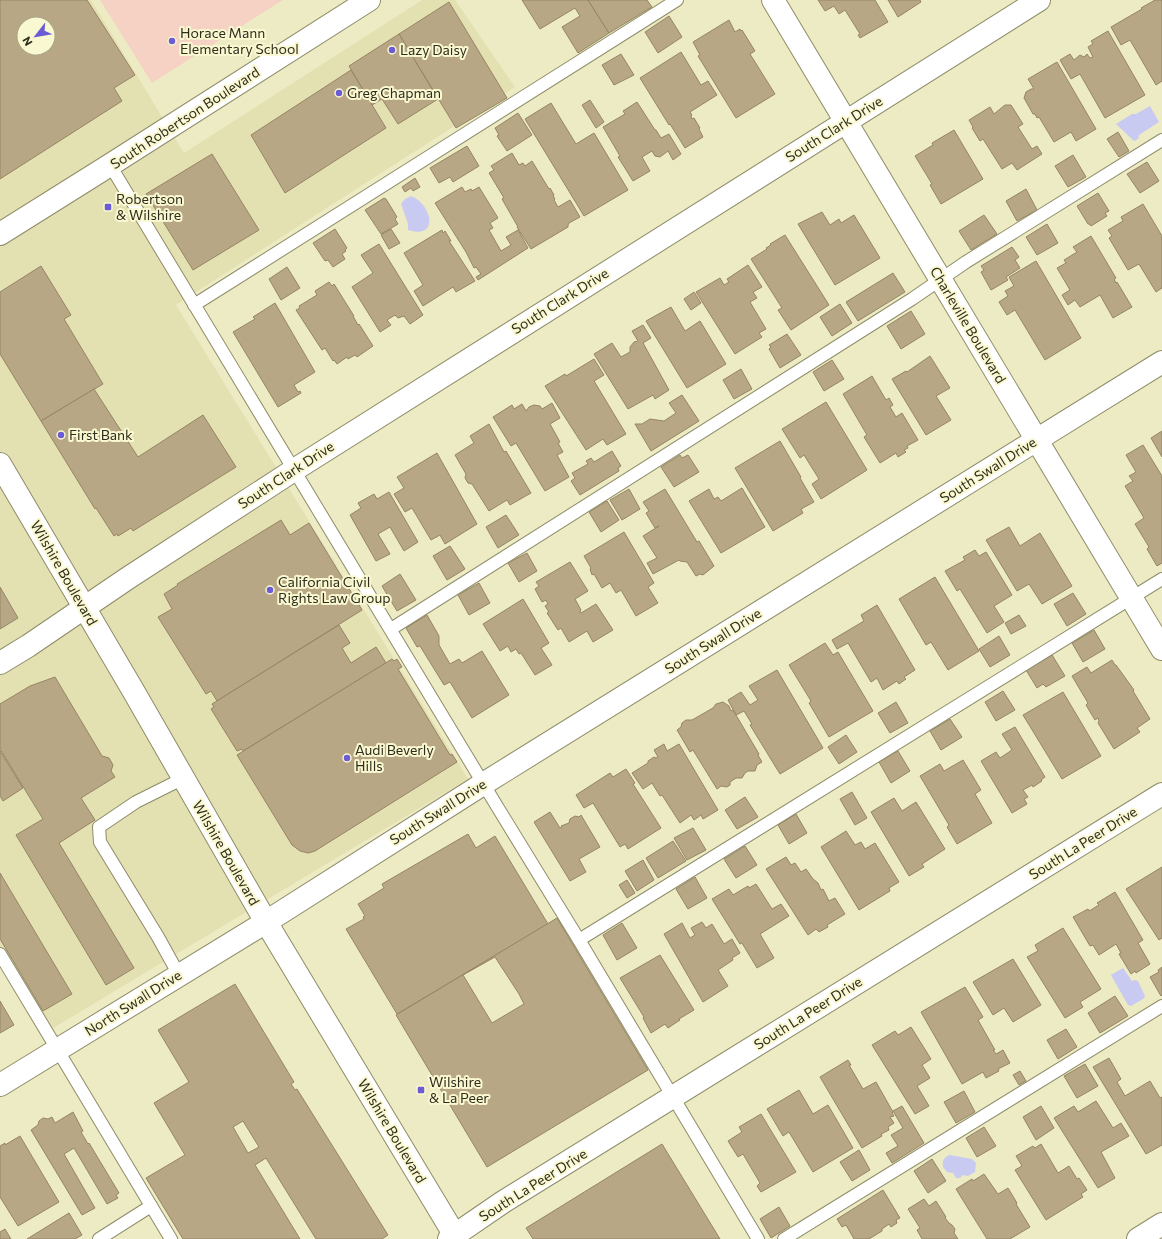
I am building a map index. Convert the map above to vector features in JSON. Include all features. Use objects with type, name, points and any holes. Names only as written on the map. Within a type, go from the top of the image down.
[{"type":"street","name":"South Robertson Boulevard","points":[[0,234],[369,0]]},
{"type":"street","name":"Charleville Boulevard","points":[[773,0],[1162,649]]},
{"type":"street","name":"South Clark Drive","points":[[0,663],[294,470],[1039,0]]},
{"type":"street","name":"South Swall Drive","points":[[266,922],[483,784],[1162,362]]},
{"type":"street","name":"Wilshire Boulevard","points":[[0,464],[184,778],[266,922],[453,1238]]},
{"type":"street","name":"South La Peer Drive","points":[[453,1238],[503,1202],[1162,794]]},
{"type":"street","name":"North Swall Drive","points":[[0,1085],[266,922]]},
{"type":"street","points":[[1138,1239],[1162,1224]]},
{"type":"lane","points":[[194,305],[677,0]]},
{"type":"lane","points":[[391,629],[912,299],[966,262],[1162,140]]},
{"type":"lane","points":[[110,165],[483,784],[579,940],[758,1239]]},
{"type":"lane","points":[[579,940],[1162,578]]},
{"type":"lane","points":[[179,975],[158,937],[100,842],[99,827],[136,802],[184,778]]},
{"type":"lane","points":[[0,954],[172,1239]]},
{"type":"lane","points":[[784,1239],[1162,1006]]},
{"type":"lane","points":[[99,1239],[151,1206]]},
{"type":"shaded area","points":[[0,0],[91,0],[184,153],[422,0],[455,0],[515,87],[176,305],[468,779],[45,1033],[0,960]]},
{"type":"shaded area","name":"Horace Mann Elementary School","points":[[100,0],[283,0],[152,83]]},
{"type":"water","points":[[1150,106],[1159,122],[1139,135],[1138,139],[1134,141],[1116,124],[1132,114],[1136,114]]},
{"type":"water","points":[[411,196],[424,206],[428,213],[429,226],[425,230],[418,232],[408,230],[408,224],[401,204],[405,199]]},
{"type":"water","points":[[1123,968],[1132,981],[1138,981],[1145,996],[1143,999],[1131,1006],[1128,1005],[1111,975]]},
{"type":"water","points":[[950,1155],[972,1159],[976,1163],[975,1172],[968,1176],[963,1175],[960,1178],[956,1178],[953,1173],[947,1172],[943,1167],[943,1163],[945,1158]]},
{"type":"building","points":[[0,0],[87,0],[135,75],[114,88],[122,101],[0,179]]},
{"type":"building","points":[[522,0],[588,0],[609,33],[578,53],[562,27],[580,16],[575,8],[540,29]]},
{"type":"building","points":[[588,0],[647,0],[652,7],[609,33]]},
{"type":"building","points":[[818,0],[875,0],[888,22],[860,38],[858,35],[860,34],[845,10],[839,14],[834,6],[825,11]]},
{"type":"building","points":[[888,0],[920,0],[921,2],[898,17]]},
{"type":"building","points":[[1155,0],[1162,1],[1162,81],[1156,85],[1130,40],[1121,45],[1111,27]]},
{"type":"building","points":[[449,2],[507,98],[456,128],[399,34]]},
{"type":"building","points":[[669,16],[682,37],[658,53],[645,32]]},
{"type":"building","points":[[729,20],[735,32],[740,29],[741,31],[742,30],[755,51],[750,54],[775,94],[736,118],[698,56],[700,55],[693,42]]},
{"type":"building","points":[[1108,31],[1145,95],[1105,118],[1080,74],[1071,79],[1060,60],[1070,54],[1074,60],[1080,55],[1084,57],[1087,54],[1090,58],[1093,57],[1088,47],[1093,44],[1091,41]]},
{"type":"building","points":[[399,34],[438,99],[398,124],[382,99],[372,105],[349,66]]},
{"type":"building","points":[[681,52],[701,85],[708,81],[717,95],[690,112],[692,119],[694,118],[700,128],[699,129],[703,137],[685,148],[640,78]]},
{"type":"building","points":[[621,54],[634,75],[614,85],[602,65]]},
{"type":"building","points":[[1057,62],[1096,129],[1076,141],[1071,132],[1054,142],[1039,117],[1037,118],[1035,114],[1033,114],[1024,98],[1026,92],[1034,89],[1028,79]]},
{"type":"building","points":[[351,70],[386,128],[285,193],[251,135]]},
{"type":"building","points":[[590,100],[604,122],[596,128],[582,105]]},
{"type":"building","points":[[637,102],[661,138],[669,134],[681,154],[673,160],[668,151],[660,157],[655,156],[652,151],[642,157],[650,171],[633,181],[618,157],[620,156],[603,127],[625,114],[623,111]]},
{"type":"building","points":[[551,103],[576,144],[594,133],[628,190],[584,216],[525,119]]},
{"type":"building","points":[[1005,105],[1011,105],[1023,124],[1018,127],[1032,149],[1037,146],[1042,154],[1017,170],[1012,163],[1002,169],[983,139],[980,141],[969,120],[990,107],[994,114]]},
{"type":"building","points":[[518,113],[532,135],[507,151],[497,136],[499,135],[495,128]]},
{"type":"building","points":[[954,130],[983,179],[941,204],[930,185],[932,184],[915,156],[933,145],[932,143]]},
{"type":"building","points":[[1118,132],[1129,151],[1119,157],[1107,139]]},
{"type":"building","points":[[467,146],[479,166],[453,182],[450,177],[439,183],[430,168]]},
{"type":"building","points":[[512,153],[519,165],[523,163],[525,166],[532,161],[554,195],[554,200],[558,207],[570,200],[580,217],[569,223],[568,227],[531,249],[517,227],[502,199],[504,198],[489,173],[494,170],[491,166]]},
{"type":"building","points":[[212,154],[259,230],[193,270],[146,194]]},
{"type":"building","points":[[1073,155],[1086,177],[1068,187],[1055,166]]},
{"type":"building","points":[[1147,162],[1159,181],[1140,193],[1127,174]]},
{"type":"building","points":[[415,178],[420,187],[413,191],[411,188],[405,192],[402,187]]},
{"type":"building","points":[[462,187],[465,192],[471,189],[472,191],[479,187],[498,218],[490,223],[493,228],[489,230],[501,251],[511,245],[506,237],[518,230],[528,248],[478,280],[476,277],[481,274],[476,267],[474,268],[466,252],[435,203]]},
{"type":"building","points":[[1026,189],[1037,210],[1017,221],[1006,201]]},
{"type":"building","points":[[1098,193],[1109,211],[1105,213],[1107,216],[1091,226],[1088,224],[1077,206]]},
{"type":"building","points":[[384,198],[397,217],[395,219],[398,224],[381,234],[365,210]]},
{"type":"building","points":[[1143,204],[1162,236],[1162,288],[1156,292],[1139,264],[1128,270],[1109,238],[1112,236],[1108,230],[1123,221],[1121,217]]},
{"type":"building","points":[[822,212],[830,225],[839,219],[841,223],[854,215],[880,258],[835,285],[798,224]]},
{"type":"building","points":[[984,215],[997,234],[971,250],[959,231]]},
{"type":"building","points":[[1047,224],[1058,243],[1037,255],[1026,237]]},
{"type":"building","points":[[335,229],[347,248],[342,254],[345,259],[333,267],[328,260],[325,261],[313,243]]},
{"type":"building","points":[[391,229],[400,243],[389,249],[381,235]]},
{"type":"building","points":[[442,230],[443,233],[445,231],[451,241],[449,241],[475,281],[456,292],[453,287],[423,306],[414,291],[423,285],[404,253]]},
{"type":"building","points":[[785,235],[829,305],[791,330],[778,310],[782,308],[751,259],[767,249],[766,248],[771,245],[770,244]]},
{"type":"building","points":[[1091,236],[1116,278],[1114,279],[1116,283],[1117,282],[1132,307],[1113,318],[1100,295],[1080,307],[1075,300],[1068,305],[1062,295],[1070,290],[1057,268],[1066,263],[1064,260],[1077,252],[1073,247]]},
{"type":"building","points":[[379,244],[423,315],[410,324],[404,316],[398,318],[395,315],[387,320],[391,325],[380,332],[352,287],[373,273],[361,255]]},
{"type":"building","points":[[1012,247],[1019,257],[1015,260],[1020,268],[1006,277],[1008,280],[991,290],[981,272],[984,270],[981,266]]},
{"type":"building","points":[[1036,261],[1081,338],[1045,360],[1015,310],[1007,315],[999,302],[1008,296],[1005,291],[1014,286],[1009,277]]},
{"type":"building","points":[[748,265],[762,287],[753,292],[757,298],[750,302],[766,329],[759,333],[762,337],[735,354],[696,292],[720,278],[724,285],[729,282],[727,279]]},
{"type":"building","points":[[41,266],[71,315],[64,319],[103,384],[41,421],[0,354],[0,292]]},
{"type":"building","points":[[287,267],[300,288],[281,300],[269,279]]},
{"type":"building","points":[[893,273],[905,292],[858,321],[846,302]]},
{"type":"building","points":[[329,282],[332,286],[334,284],[358,325],[359,324],[373,346],[357,357],[355,355],[348,359],[347,357],[337,364],[334,360],[333,361],[325,348],[322,350],[296,310],[300,308],[299,306],[317,295],[315,291]]},
{"type":"building","points":[[694,292],[701,303],[691,310],[684,299]]},
{"type":"building","points":[[275,303],[315,372],[294,385],[298,392],[300,391],[301,393],[278,407],[233,332],[255,319],[253,317]]},
{"type":"building","points":[[840,304],[852,323],[832,336],[820,317]]},
{"type":"building","points":[[671,307],[685,331],[700,321],[726,364],[687,388],[646,321]]},
{"type":"building","points":[[911,311],[925,334],[901,349],[887,326]]},
{"type":"building","points":[[643,325],[651,338],[643,343],[669,390],[655,399],[653,395],[628,409],[594,354],[612,343],[621,357],[630,352],[630,347],[634,342],[638,341],[632,331]]},
{"type":"building","points":[[787,334],[801,355],[780,368],[769,349],[771,347],[769,345]]},
{"type":"building","points":[[930,356],[950,388],[936,396],[951,420],[926,435],[892,379],[906,371],[907,372]]},
{"type":"building","points":[[594,359],[604,375],[594,381],[626,434],[607,445],[603,439],[586,450],[545,386],[565,374],[566,376]]},
{"type":"building","points":[[832,360],[844,379],[824,391],[813,372]]},
{"type":"building","points":[[741,369],[752,389],[734,399],[723,380]]},
{"type":"building","points":[[872,376],[886,400],[889,398],[893,405],[890,407],[896,417],[902,413],[918,440],[907,446],[908,448],[904,450],[906,452],[898,457],[896,453],[880,463],[864,437],[867,435],[843,394]]},
{"type":"building","points":[[94,389],[138,457],[203,415],[236,467],[133,531],[131,528],[118,536],[117,534],[114,536],[96,508],[95,509],[41,421]]},
{"type":"building","points":[[682,395],[699,421],[651,451],[635,424],[642,424],[650,419],[664,421],[676,413],[669,403]]},
{"type":"building","points":[[826,402],[867,470],[821,499],[812,484],[819,479],[804,455],[800,458],[782,429]]},
{"type":"building","points":[[552,403],[560,418],[550,424],[560,442],[558,443],[563,452],[557,455],[569,477],[545,491],[516,443],[511,446],[493,417],[512,405],[514,409],[522,404],[526,411],[529,407],[534,405],[540,406],[542,409]]},
{"type":"building","points":[[489,424],[504,452],[506,451],[531,493],[510,505],[507,500],[489,511],[472,484],[468,483],[465,478],[466,474],[455,455],[474,443],[470,436]]},
{"type":"building","points":[[1162,431],[1162,457],[1151,438]]},
{"type":"building","points":[[780,441],[814,502],[801,509],[803,513],[773,531],[735,468]]},
{"type":"building","points":[[1143,445],[1162,476],[1162,563],[1157,566],[1147,549],[1149,547],[1135,524],[1144,518],[1125,486],[1133,481],[1129,476],[1136,472],[1126,455]]},
{"type":"building","points":[[612,451],[621,466],[618,468],[619,471],[580,495],[571,481],[575,478],[572,473],[588,464],[586,461],[591,458],[594,462]]},
{"type":"building","points":[[437,453],[477,524],[445,544],[440,535],[431,540],[412,508],[405,512],[394,494],[404,488],[397,477]]},
{"type":"building","points":[[680,455],[682,458],[688,455],[699,472],[674,487],[661,467]]},
{"type":"building","points":[[742,488],[765,527],[721,553],[689,501],[709,489],[714,499],[718,497],[721,501]]},
{"type":"building","points":[[629,489],[640,509],[622,520],[610,500]]},
{"type":"building","points":[[665,489],[697,542],[699,541],[714,566],[703,575],[700,574],[696,576],[687,562],[679,560],[653,574],[647,563],[657,558],[643,536],[659,526],[655,528],[646,513],[649,511],[643,502]]},
{"type":"building","points":[[389,492],[418,542],[404,551],[390,527],[378,534],[390,554],[376,561],[350,515],[361,508],[358,503],[374,494],[377,499]]},
{"type":"building","points":[[607,501],[619,520],[601,532],[589,512]]},
{"type":"building","points":[[506,515],[519,535],[498,548],[486,527]]},
{"type":"building","points":[[281,520],[290,535],[309,523],[362,610],[217,701],[211,691],[206,694],[158,617],[172,609],[164,594],[178,585],[177,584]]},
{"type":"building","points":[[1009,527],[1020,546],[1040,533],[1072,586],[1042,604],[1029,584],[1017,591],[986,540]]},
{"type":"building","points":[[624,532],[654,583],[648,587],[658,603],[636,616],[621,590],[616,593],[610,583],[602,588],[594,574],[592,575],[591,568],[584,556]]},
{"type":"building","points":[[450,546],[465,569],[447,580],[433,556]]},
{"type":"building","points":[[975,550],[979,556],[986,552],[1012,595],[994,606],[1004,622],[987,633],[960,589],[957,591],[945,571],[965,560],[963,557]]},
{"type":"building","points":[[527,553],[537,571],[519,582],[508,563]]},
{"type":"building","points":[[570,562],[588,591],[575,599],[581,613],[596,604],[613,630],[593,642],[587,631],[569,642],[561,628],[558,630],[547,613],[549,612],[545,606],[548,604],[546,600],[542,602],[535,589],[539,586],[536,582]]},
{"type":"building","points":[[400,574],[416,600],[397,611],[382,586]]},
{"type":"building","points":[[935,577],[979,651],[948,670],[931,642],[926,645],[899,599]]},
{"type":"building","points":[[479,583],[490,603],[469,615],[458,595]]},
{"type":"building","points":[[0,587],[18,618],[0,629]]},
{"type":"building","points":[[1073,593],[1086,614],[1067,626],[1054,604]]},
{"type":"building","points":[[523,599],[549,643],[541,648],[552,665],[535,675],[521,653],[519,654],[516,649],[511,652],[508,646],[500,651],[483,624]]},
{"type":"building","points":[[877,605],[915,670],[904,677],[906,679],[899,684],[897,681],[883,690],[877,678],[871,682],[848,643],[837,649],[832,640],[864,621],[861,615]]},
{"type":"building","points":[[427,615],[439,636],[439,645],[450,664],[459,659],[462,663],[482,651],[509,695],[472,718],[450,682],[444,685],[420,646],[417,647],[406,628]]},
{"type":"building","points":[[1019,615],[1026,626],[1011,634],[1005,623]]},
{"type":"building","points":[[339,625],[350,643],[342,648],[351,663],[376,647],[386,663],[243,751],[242,749],[237,751],[211,709],[214,707],[212,704]]},
{"type":"building","points":[[1094,630],[1105,649],[1083,662],[1072,643]]},
{"type":"building","points":[[999,636],[1010,655],[990,667],[979,649]]},
{"type":"building","points":[[825,643],[833,655],[838,652],[873,711],[829,737],[809,703],[811,701],[789,665]]},
{"type":"building","points":[[1052,655],[1065,676],[1046,687],[1043,684],[1037,688],[1026,670]]},
{"type":"building","name":"Audi Beverly Hills","points":[[392,659],[394,661],[397,659],[402,667],[398,669],[450,755],[452,754],[457,762],[315,851],[308,853],[300,851],[292,845],[237,755]]},
{"type":"building","points":[[1112,660],[1134,690],[1133,691],[1150,719],[1137,728],[1140,732],[1114,749],[1098,723],[1098,718],[1095,720],[1086,705],[1088,703],[1072,676],[1087,667],[1091,673]]},
{"type":"building","points":[[777,670],[823,748],[780,774],[750,725],[752,724],[744,711],[736,715],[728,700],[741,692],[750,705],[758,700],[749,686]]},
{"type":"building","points":[[55,677],[102,756],[109,758],[113,765],[111,771],[115,777],[81,798],[95,820],[59,843],[134,968],[106,985],[16,835],[43,819],[0,749],[0,704],[30,686]]},
{"type":"building","points":[[1003,691],[1015,710],[996,721],[985,702]]},
{"type":"building","points":[[1063,692],[1101,756],[1062,779],[1023,715]]},
{"type":"building","points":[[723,702],[729,706],[731,711],[733,710],[759,754],[758,755],[762,762],[757,765],[755,771],[748,771],[742,778],[736,778],[730,782],[730,785],[727,787],[721,786],[717,789],[693,750],[690,752],[677,730],[686,720],[692,720],[713,708],[716,704]]},
{"type":"building","points":[[896,702],[908,723],[890,733],[878,713]]},
{"type":"building","points":[[950,719],[962,737],[941,750],[930,731]]},
{"type":"building","points":[[1015,727],[1045,777],[1033,787],[1032,785],[1023,790],[1028,797],[1024,799],[1027,804],[1012,813],[981,761],[996,752],[1000,758],[1012,750],[1002,734]]},
{"type":"building","points":[[846,735],[857,752],[839,764],[828,747]]},
{"type":"building","points":[[664,744],[667,751],[679,744],[718,810],[703,819],[701,815],[694,820],[691,815],[680,823],[662,795],[660,796],[652,783],[643,789],[632,773],[648,763],[648,761],[654,757],[658,757],[654,750]]},
{"type":"building","points":[[0,751],[23,788],[3,801],[0,796]]},
{"type":"building","points":[[898,751],[910,771],[891,783],[879,762]]},
{"type":"building","points":[[963,760],[981,790],[975,794],[992,823],[957,844],[947,827],[949,825],[920,776],[940,764],[944,771]]},
{"type":"building","points":[[626,769],[635,783],[633,784],[661,828],[628,849],[625,844],[620,847],[593,803],[584,808],[576,795],[610,773],[613,777]]},
{"type":"building","points":[[852,792],[867,818],[855,825],[840,799]]},
{"type":"building","points":[[745,797],[758,817],[737,829],[725,810]]},
{"type":"building","points":[[894,798],[902,811],[916,802],[945,849],[922,864],[924,867],[909,876],[871,812]]},
{"type":"building","points":[[550,812],[560,828],[562,827],[561,826],[569,823],[570,819],[581,815],[600,847],[579,859],[586,872],[570,881],[534,822]]},
{"type":"building","points":[[796,814],[807,833],[789,844],[778,825]]},
{"type":"building","points":[[693,828],[706,850],[687,860],[674,838]]},
{"type":"building","points":[[846,831],[855,845],[861,842],[865,849],[875,843],[899,882],[889,888],[890,891],[859,910],[821,847]]},
{"type":"building","points":[[468,834],[476,848],[495,836],[548,924],[397,1014],[346,929],[364,919],[363,917],[365,916],[358,904],[384,888],[382,884]]},
{"type":"building","points":[[673,841],[686,861],[658,878],[646,858]]},
{"type":"building","points":[[745,846],[757,865],[736,878],[724,859]]},
{"type":"building","points":[[786,857],[791,865],[795,863],[801,872],[806,869],[818,883],[821,890],[823,889],[829,901],[835,898],[845,914],[827,925],[828,927],[819,932],[816,929],[808,935],[766,869]]},
{"type":"building","points":[[643,860],[654,880],[637,891],[625,871]]},
{"type":"building","points":[[1162,867],[1162,938],[1159,940],[1126,889]]},
{"type":"building","points":[[0,873],[72,994],[43,1011],[0,939]]},
{"type":"building","points":[[695,877],[707,898],[688,909],[676,889]]},
{"type":"building","points":[[627,880],[635,893],[627,898],[619,885]]},
{"type":"building","points":[[756,884],[772,909],[781,904],[789,916],[760,934],[774,958],[757,968],[712,899],[729,889],[733,895],[748,886],[749,888]]},
{"type":"building","points":[[1115,892],[1143,940],[1138,943],[1150,964],[1136,973],[1135,971],[1131,974],[1119,954],[1121,953],[1116,944],[1099,955],[1093,945],[1090,946],[1073,917],[1088,909],[1089,911],[1099,905],[1097,903]]},
{"type":"building","points":[[557,918],[648,1070],[487,1167],[396,1015]],"holes":[[[495,957],[524,1004],[492,1023],[463,975]]]},
{"type":"building","points":[[702,922],[706,928],[712,924],[724,944],[732,939],[740,953],[732,958],[733,960],[718,970],[728,986],[703,1002],[664,934],[682,923],[690,938],[695,935],[691,928]]},
{"type":"building","points":[[622,923],[637,948],[617,960],[603,935]]},
{"type":"building","points":[[1063,928],[1101,989],[1080,1002],[1083,1007],[1065,1018],[1027,957],[1038,951],[1035,945]]},
{"type":"building","points":[[660,955],[694,1010],[668,1028],[665,1024],[651,1033],[643,1018],[644,1017],[620,978]]},
{"type":"building","points":[[1013,959],[1041,1005],[1013,1022],[1004,1008],[993,1015],[973,982]]},
{"type":"building","points":[[1162,967],[1161,996],[1150,977],[1159,972],[1158,970]]},
{"type":"building","points":[[235,984],[294,1082],[291,1084],[295,1090],[297,1089],[388,1235],[382,1239],[316,1239],[266,1158],[255,1165],[300,1239],[183,1239],[146,1178],[185,1155],[154,1103],[189,1082],[158,1030]],"holes":[[[243,1121],[259,1147],[248,1153],[233,1127]]]},
{"type":"building","points":[[965,987],[983,1017],[978,1020],[995,1050],[993,1050],[996,1054],[1003,1050],[1010,1063],[998,1069],[999,1071],[986,1078],[983,1072],[962,1084],[921,1012]]},
{"type":"building","points":[[1115,996],[1128,1016],[1100,1033],[1088,1013]]},
{"type":"building","points":[[0,1001],[14,1025],[0,1033]]},
{"type":"building","points":[[911,1027],[931,1059],[922,1065],[930,1078],[917,1086],[929,1106],[915,1114],[872,1045],[895,1031],[898,1035]]},
{"type":"building","points":[[1066,1029],[1077,1047],[1058,1059],[1047,1040]]},
{"type":"building","points":[[1109,1058],[1121,1079],[1117,1082],[1125,1096],[1150,1081],[1160,1098],[1162,1097],[1162,1145],[1146,1154],[1093,1067]]},
{"type":"building","points":[[848,1060],[851,1065],[849,1065],[863,1089],[876,1082],[894,1116],[890,1117],[894,1123],[888,1127],[889,1130],[862,1148],[820,1077]]},
{"type":"building","points":[[1085,1064],[1098,1086],[1077,1098],[1064,1076]]},
{"type":"building","points":[[1020,1071],[1026,1081],[1019,1085],[1013,1075]]},
{"type":"building","points":[[799,1090],[813,1114],[828,1105],[853,1148],[813,1172],[789,1132],[783,1136],[767,1109]]},
{"type":"building","points":[[964,1091],[975,1112],[956,1123],[944,1102]]},
{"type":"building","points":[[1096,1101],[1113,1128],[1121,1123],[1129,1136],[1101,1152],[1115,1178],[1098,1188],[1054,1118],[1074,1106],[1078,1112]]},
{"type":"building","points":[[902,1106],[924,1143],[892,1163],[886,1153],[898,1146],[891,1135],[903,1128],[893,1111]]},
{"type":"building","points":[[1041,1106],[1054,1128],[1036,1140],[1023,1117]]},
{"type":"building","points":[[73,1112],[83,1131],[81,1132],[119,1193],[116,1195],[118,1198],[107,1204],[74,1148],[64,1154],[95,1208],[82,1215],[31,1130],[38,1125],[39,1121],[43,1118],[48,1119],[52,1117],[55,1123]]},
{"type":"building","points":[[761,1114],[796,1172],[761,1192],[757,1186],[760,1183],[743,1154],[738,1157],[728,1141],[742,1132],[739,1127]]},
{"type":"building","points":[[984,1127],[996,1146],[977,1157],[966,1138]]},
{"type":"building","points":[[20,1136],[59,1202],[18,1226],[0,1197],[0,1146],[5,1143],[5,1145]]},
{"type":"building","points":[[662,1144],[720,1239],[533,1239],[526,1228]]},
{"type":"building","points":[[1041,1144],[1058,1173],[1069,1166],[1077,1179],[1079,1178],[1087,1190],[1081,1194],[1083,1197],[1046,1220],[1015,1170],[1022,1166],[1016,1156],[1033,1146],[1035,1148]]},
{"type":"building","points":[[859,1150],[870,1170],[852,1181],[840,1162]]},
{"type":"building","points":[[932,1159],[946,1181],[928,1193],[914,1171]]},
{"type":"building","points":[[984,1174],[998,1194],[1008,1188],[1030,1227],[1010,1239],[987,1239],[956,1189],[972,1179],[973,1181]]},
{"type":"building","points":[[883,1190],[900,1218],[896,1220],[897,1223],[891,1227],[889,1224],[882,1229],[882,1231],[869,1239],[854,1239],[846,1225],[842,1227],[837,1219]]},
{"type":"building","points":[[924,1199],[929,1206],[936,1201],[946,1217],[945,1218],[955,1229],[954,1233],[958,1239],[922,1239],[917,1230],[920,1228],[908,1209]]},
{"type":"building","points":[[779,1207],[790,1226],[771,1238],[760,1219]]},
{"type":"building","points":[[69,1213],[82,1235],[75,1239],[27,1239]]},
{"type":"building","points":[[5,1229],[11,1239],[0,1239],[0,1232]]},
{"type":"place","name":"Horace Mann Elementary School","points":[[172,41]]},
{"type":"place","name":"Lazy Daisy","points":[[392,50]]},
{"type":"place","name":"Greg Chapman","points":[[339,93]]},
{"type":"place","name":"Robertson & Wilshire","points":[[108,207]]},
{"type":"place","name":"First Bank","points":[[61,435]]},
{"type":"place","name":"California Civil Rights Law Group","points":[[270,590]]},
{"type":"place","name":"Audi Beverly Hills","points":[[347,758]]},
{"type":"place","name":"Wilshire & La Peer","points":[[421,1090]]}]
